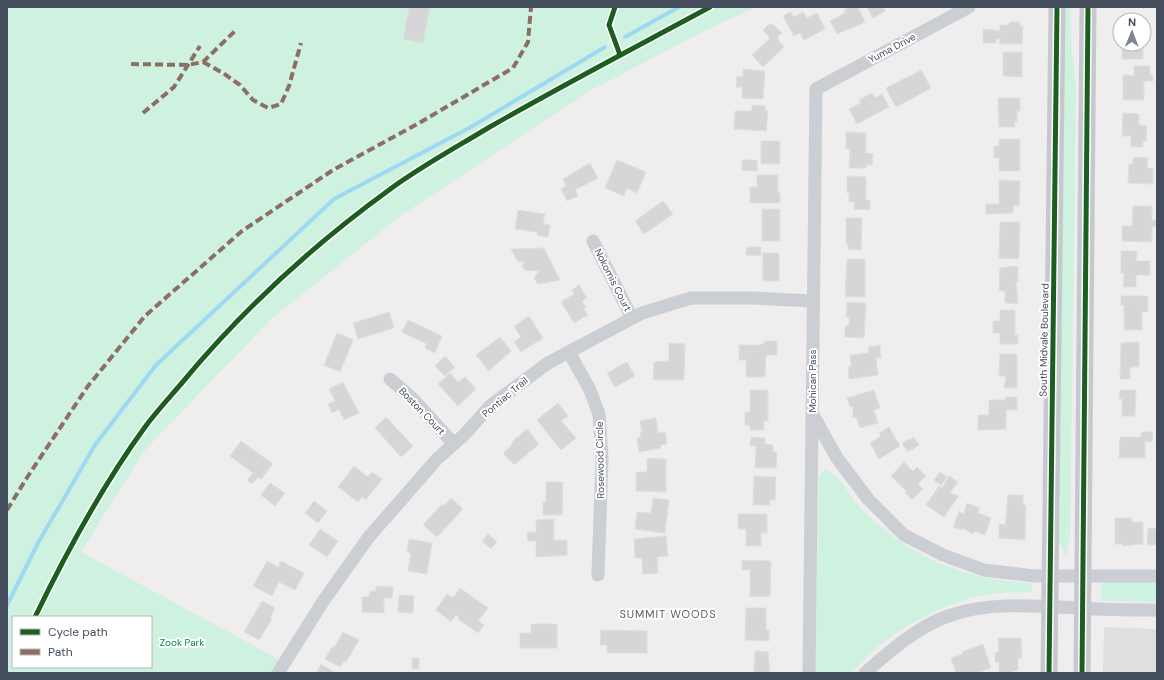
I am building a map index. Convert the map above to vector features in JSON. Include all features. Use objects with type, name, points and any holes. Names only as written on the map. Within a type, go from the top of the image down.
[{"type":"main road","name":"South Midvale Boulevard","points":[[1049,673],[1057,7]]},
{"type":"main road","points":[[1082,673],[1088,7]]},
{"type":"street","name":"Yuma Drive","points":[[816,89],[969,7]]},
{"type":"street","name":"Mohican Pass","points":[[808,673],[816,89]]},
{"type":"street","name":"Nokomis Court","points":[[593,241],[632,318]]},
{"type":"street","name":"Pontiac Trail","points":[[278,673],[324,600],[368,538],[437,459],[496,402],[548,363],[642,312],[691,298],[753,298],[813,301]]},
{"type":"street","name":"Rosewood Circle","points":[[569,352],[590,390],[599,414],[602,458],[598,575]]},
{"type":"street","name":"Boston Court","points":[[390,379],[412,398],[454,444]]},
{"type":"street","points":[[812,414],[837,458],[868,499],[904,535],[943,555],[984,570],[1051,576],[1157,576]]},
{"type":"street","points":[[865,673],[895,647],[947,616],[979,608],[1034,605],[1050,607],[1157,610]]},
{"type":"shaded area","points":[[1104,627],[1157,629],[1157,673],[1103,673]]},
{"type":"green space","name":"Zook Park","points":[[7,7],[756,7],[704,31],[586,93],[402,215],[272,318],[144,451],[81,552],[278,659],[271,673],[7,673]]},
{"type":"green space","points":[[1064,7],[1070,7],[1072,54],[1076,85],[1070,540],[1066,557],[1059,540]]},
{"type":"green space","points":[[825,470],[840,481],[860,507],[878,524],[897,540],[917,552],[938,563],[960,571],[1006,581],[1031,583],[1032,592],[990,594],[951,605],[914,622],[897,633],[866,658],[852,673],[815,673],[819,475]]},
{"type":"green space","points":[[1157,580],[1157,602],[1107,601],[1101,598],[1103,581]]},
{"type":"building","points":[[409,7],[430,7],[423,43],[403,39]]},
{"type":"building","points":[[850,7],[858,7],[865,22],[837,34],[830,21],[845,13],[844,10]]},
{"type":"building","points":[[867,7],[883,7],[885,11],[873,18]]},
{"type":"building","points":[[791,12],[793,17],[803,12],[807,18],[817,13],[825,29],[804,40],[800,33],[794,36],[783,16]]},
{"type":"building","points":[[1009,22],[1020,22],[1020,26],[1023,26],[1022,44],[999,44],[1000,39],[996,39],[996,43],[983,43],[983,29],[1000,31],[1000,25],[1009,25]]},
{"type":"building","points":[[771,23],[782,33],[777,38],[784,47],[763,67],[752,55],[770,38],[763,30]]},
{"type":"building","points":[[1003,52],[1022,52],[1022,77],[1003,76]]},
{"type":"building","points":[[1122,52],[1143,52],[1143,59],[1122,59]]},
{"type":"building","points":[[1134,66],[1150,66],[1150,75],[1153,75],[1153,81],[1144,81],[1144,100],[1123,100],[1123,75],[1134,76]]},
{"type":"building","points":[[743,69],[765,71],[763,99],[742,98],[742,87],[736,87],[737,76],[743,77]]},
{"type":"building","points":[[921,70],[931,88],[896,107],[886,88]]},
{"type":"building","points":[[872,93],[875,98],[882,94],[889,107],[857,124],[849,109],[861,103],[859,100]]},
{"type":"building","points":[[998,98],[1020,98],[1020,111],[1017,111],[1017,122],[1014,122],[1015,127],[999,127]]},
{"type":"building","points":[[752,105],[765,106],[765,111],[768,111],[766,131],[734,129],[735,111],[752,111]]},
{"type":"building","points":[[1123,113],[1139,114],[1139,125],[1147,126],[1146,141],[1143,141],[1143,147],[1131,147],[1131,136],[1122,136]]},
{"type":"building","points":[[846,132],[866,133],[866,153],[873,154],[872,165],[866,165],[866,168],[849,168],[850,149],[846,149]]},
{"type":"building","points":[[999,139],[1020,139],[1020,171],[999,171],[999,158],[994,158],[994,146],[999,146]]},
{"type":"building","points":[[761,141],[780,141],[780,164],[761,164]]},
{"type":"building","points":[[1133,157],[1148,158],[1147,168],[1153,168],[1153,184],[1128,183],[1129,164],[1133,164]]},
{"type":"building","points":[[617,160],[646,172],[637,193],[627,188],[624,196],[605,188]]},
{"type":"building","points":[[742,160],[757,160],[757,171],[742,170]]},
{"type":"building","points":[[590,163],[598,178],[575,190],[578,196],[567,201],[561,189],[566,186],[563,179]]},
{"type":"building","points":[[757,175],[778,175],[778,193],[780,193],[780,203],[750,203],[750,187],[757,187]]},
{"type":"building","points":[[847,176],[866,177],[866,200],[870,200],[870,210],[854,209],[855,202],[849,202],[849,193],[847,193]]},
{"type":"building","points":[[999,180],[1020,181],[1019,206],[1013,206],[1013,213],[986,214],[986,204],[999,204]]},
{"type":"building","points":[[663,201],[673,214],[644,234],[635,221]]},
{"type":"building","points":[[1133,206],[1152,206],[1152,220],[1157,220],[1157,227],[1152,227],[1152,242],[1122,241],[1122,226],[1132,226]]},
{"type":"building","points":[[762,209],[780,209],[780,241],[762,241]]},
{"type":"building","points":[[518,210],[545,214],[543,224],[550,225],[548,237],[537,235],[537,232],[515,229]]},
{"type":"building","points":[[846,218],[862,218],[861,250],[848,249],[848,243],[846,243]]},
{"type":"building","points":[[1000,222],[1020,222],[1019,259],[999,258]]},
{"type":"building","points":[[747,247],[761,247],[761,256],[746,255]]},
{"type":"building","points":[[544,248],[560,280],[538,284],[534,278],[539,271],[525,270],[522,266],[525,262],[518,262],[511,249]]},
{"type":"building","points":[[1121,251],[1137,251],[1136,261],[1150,261],[1150,275],[1136,275],[1136,287],[1123,287],[1124,273],[1121,273]]},
{"type":"building","points":[[763,253],[779,253],[779,281],[763,281]]},
{"type":"building","points":[[847,259],[865,259],[865,297],[845,297]]},
{"type":"building","points":[[1018,267],[1018,282],[1016,282],[1018,304],[1005,303],[1005,291],[999,291],[1000,268]]},
{"type":"building","points":[[579,285],[587,298],[582,301],[586,307],[583,308],[588,315],[574,323],[561,302],[574,294],[572,290]]},
{"type":"building","points":[[1121,296],[1148,296],[1148,312],[1142,312],[1142,330],[1124,330],[1124,305],[1121,305]]},
{"type":"building","points":[[847,302],[866,303],[864,338],[845,337],[845,326],[849,326],[849,317],[846,317]]},
{"type":"building","points":[[1000,310],[1015,310],[1015,335],[1018,335],[1018,344],[1000,344],[1000,333],[993,333],[993,321],[1000,321]]},
{"type":"building","points":[[389,312],[394,328],[358,339],[353,323]]},
{"type":"building","points":[[529,316],[543,338],[521,352],[514,342],[521,337],[514,326]]},
{"type":"building","points":[[408,320],[442,336],[435,353],[425,348],[427,344],[402,332]]},
{"type":"building","points":[[337,333],[353,340],[340,372],[324,365]]},
{"type":"building","points":[[500,337],[511,351],[489,371],[476,355]]},
{"type":"building","points":[[764,341],[777,341],[777,355],[766,355],[765,377],[746,377],[746,360],[739,360],[739,345],[761,345],[764,344]]},
{"type":"building","points":[[1139,342],[1139,367],[1130,367],[1130,379],[1120,379],[1121,343]]},
{"type":"building","points":[[669,343],[685,344],[684,380],[653,380],[654,362],[669,361]]},
{"type":"building","points":[[880,345],[881,358],[876,358],[878,375],[849,379],[848,367],[851,367],[850,355],[869,353],[868,347]]},
{"type":"building","points":[[1000,354],[1017,354],[1017,388],[1004,388],[1006,376],[999,376]]},
{"type":"building","points":[[445,356],[455,367],[445,376],[435,366]]},
{"type":"building","points":[[627,362],[635,376],[615,387],[607,373]]},
{"type":"building","points":[[450,373],[458,382],[465,377],[476,389],[458,406],[438,384]]},
{"type":"building","points":[[343,382],[359,413],[344,420],[339,409],[332,413],[328,404],[335,401],[329,389]]},
{"type":"building","points":[[750,390],[768,390],[768,421],[764,421],[764,430],[750,430],[750,425],[745,425],[745,412],[750,412]]},
{"type":"building","points":[[874,390],[880,408],[874,410],[878,423],[860,428],[856,417],[853,418],[853,406],[850,407],[847,398]]},
{"type":"building","points":[[1120,390],[1136,390],[1135,416],[1122,416],[1122,399],[1119,399]]},
{"type":"building","points":[[1005,397],[1017,397],[1017,410],[1006,410],[1006,429],[978,430],[978,415],[989,415],[989,400],[1005,400]]},
{"type":"building","points":[[558,403],[568,416],[561,421],[576,438],[561,450],[537,420]]},
{"type":"building","points":[[386,417],[413,446],[401,457],[375,428]]},
{"type":"building","points":[[656,418],[658,433],[665,432],[667,444],[660,445],[661,448],[639,452],[637,438],[641,437],[640,432],[642,432],[640,421]]},
{"type":"building","points":[[889,427],[900,446],[879,459],[870,443],[881,436],[879,433]]},
{"type":"building","points":[[527,429],[539,444],[514,465],[503,453],[512,445],[511,444],[515,439]]},
{"type":"building","points":[[1141,432],[1153,432],[1152,442],[1145,441],[1145,458],[1119,458],[1120,437],[1141,437]]},
{"type":"building","points":[[751,437],[765,438],[765,444],[773,445],[773,452],[777,452],[776,468],[755,468],[756,446],[750,446]]},
{"type":"building","points":[[914,437],[919,445],[908,452],[902,443]]},
{"type":"building","points":[[241,441],[273,464],[261,479],[258,477],[252,484],[247,480],[253,473],[230,456]]},
{"type":"building","points":[[647,458],[666,459],[666,492],[636,491],[636,472],[647,472]]},
{"type":"building","points":[[904,462],[913,471],[917,467],[926,476],[918,484],[923,489],[912,500],[905,493],[907,492],[891,476]]},
{"type":"building","points":[[354,466],[368,477],[372,472],[382,479],[366,500],[362,497],[358,502],[338,487]]},
{"type":"building","points":[[940,472],[947,477],[941,485],[934,480]]},
{"type":"building","points":[[754,476],[776,477],[775,500],[770,499],[770,505],[753,505]]},
{"type":"building","points":[[949,476],[958,482],[950,493],[959,496],[944,517],[926,505],[939,486],[942,488]]},
{"type":"building","points":[[546,482],[563,482],[562,515],[543,515],[543,502],[546,502]]},
{"type":"building","points":[[270,483],[285,493],[275,506],[261,495]]},
{"type":"building","points":[[1008,495],[1023,495],[1023,505],[1026,505],[1025,540],[999,538],[999,524],[1005,525]]},
{"type":"building","points":[[451,498],[463,509],[437,537],[423,525],[442,504],[444,506]]},
{"type":"building","points":[[653,498],[669,500],[665,533],[635,529],[637,512],[651,513]]},
{"type":"building","points":[[314,501],[327,511],[318,523],[305,513]]},
{"type":"building","points":[[967,503],[980,508],[978,513],[991,518],[985,535],[974,531],[973,534],[962,528],[962,530],[953,527],[959,512],[964,514]]},
{"type":"building","points":[[738,514],[767,514],[767,533],[761,533],[761,546],[746,546],[746,529],[738,529]]},
{"type":"building","points":[[1115,518],[1132,518],[1132,522],[1143,522],[1143,544],[1122,546],[1122,544],[1115,544]]},
{"type":"building","points":[[554,519],[554,540],[567,540],[567,555],[536,557],[536,541],[528,541],[527,532],[536,532],[536,520]]},
{"type":"building","points":[[1148,528],[1157,529],[1157,545],[1147,545]]},
{"type":"building","points":[[320,529],[338,541],[327,557],[309,545]]},
{"type":"building","points":[[488,534],[497,542],[491,549],[482,541]]},
{"type":"building","points":[[666,536],[668,556],[657,557],[658,573],[643,574],[642,558],[635,558],[634,539]]},
{"type":"building","points":[[409,539],[432,543],[427,574],[408,571],[411,553],[407,552]]},
{"type":"building","points":[[742,560],[771,561],[770,596],[750,597],[750,570],[742,570]]},
{"type":"building","points":[[267,561],[278,567],[281,561],[304,573],[295,590],[279,582],[272,596],[253,586]]},
{"type":"building","points":[[376,586],[393,587],[392,598],[384,598],[384,613],[362,612],[362,597],[368,597],[371,591],[376,591]]},
{"type":"building","points":[[460,588],[488,608],[478,621],[484,625],[478,633],[458,619],[459,617],[456,615],[451,622],[436,610],[447,594],[453,598]]},
{"type":"building","points":[[399,595],[414,596],[413,613],[398,612]]},
{"type":"building","points":[[262,601],[275,608],[270,618],[272,619],[259,640],[244,632]]},
{"type":"building","points":[[746,608],[766,608],[766,630],[769,630],[769,641],[745,640]]},
{"type":"building","points":[[531,624],[557,624],[557,648],[520,648],[520,633],[531,633]]},
{"type":"building","points":[[601,630],[647,631],[647,653],[607,653],[607,645],[600,645]]},
{"type":"building","points":[[343,632],[359,640],[346,662],[344,661],[340,667],[325,659],[332,647],[334,648]]},
{"type":"building","points":[[998,638],[1021,638],[1022,658],[1018,658],[1018,670],[1013,671],[1013,673],[999,673],[999,662],[995,662],[995,653],[999,652]]},
{"type":"building","points":[[983,644],[991,668],[975,673],[956,673],[951,658]]},
{"type":"building","points":[[755,651],[768,652],[770,673],[754,673]]},
{"type":"building","points":[[412,658],[419,658],[419,669],[412,669]]},
{"type":"building","points":[[321,664],[336,673],[316,673]]},
{"type":"waterway","points":[[625,37],[679,7]]},
{"type":"waterway","points":[[7,605],[38,543],[95,445],[156,365],[334,199],[471,127],[605,47]]},
{"type":"marked path","points":[[7,510],[88,386],[145,316],[242,231],[333,170],[419,123],[513,68],[528,42],[531,7]]},
{"type":"marked path","points":[[131,64],[188,65],[203,62],[236,30]]},
{"type":"marked path","points":[[203,62],[223,73],[240,85],[253,100],[268,108],[281,104],[289,86],[301,43]]},
{"type":"marked path","points":[[143,113],[174,87],[200,46]]},
{"type":"cycle path","points":[[615,7],[609,25],[620,55]]},
{"type":"cycle path","points":[[36,616],[86,519],[114,472],[145,427],[228,330],[305,256],[360,211],[425,166],[543,97],[710,7]]},
{"type":"cycle path","points":[[1049,673],[1057,7]]},
{"type":"cycle path","points":[[1082,673],[1088,7]]},
{"type":"district","name":"SUMMIT WOODS","points":[[668,614]]}]
